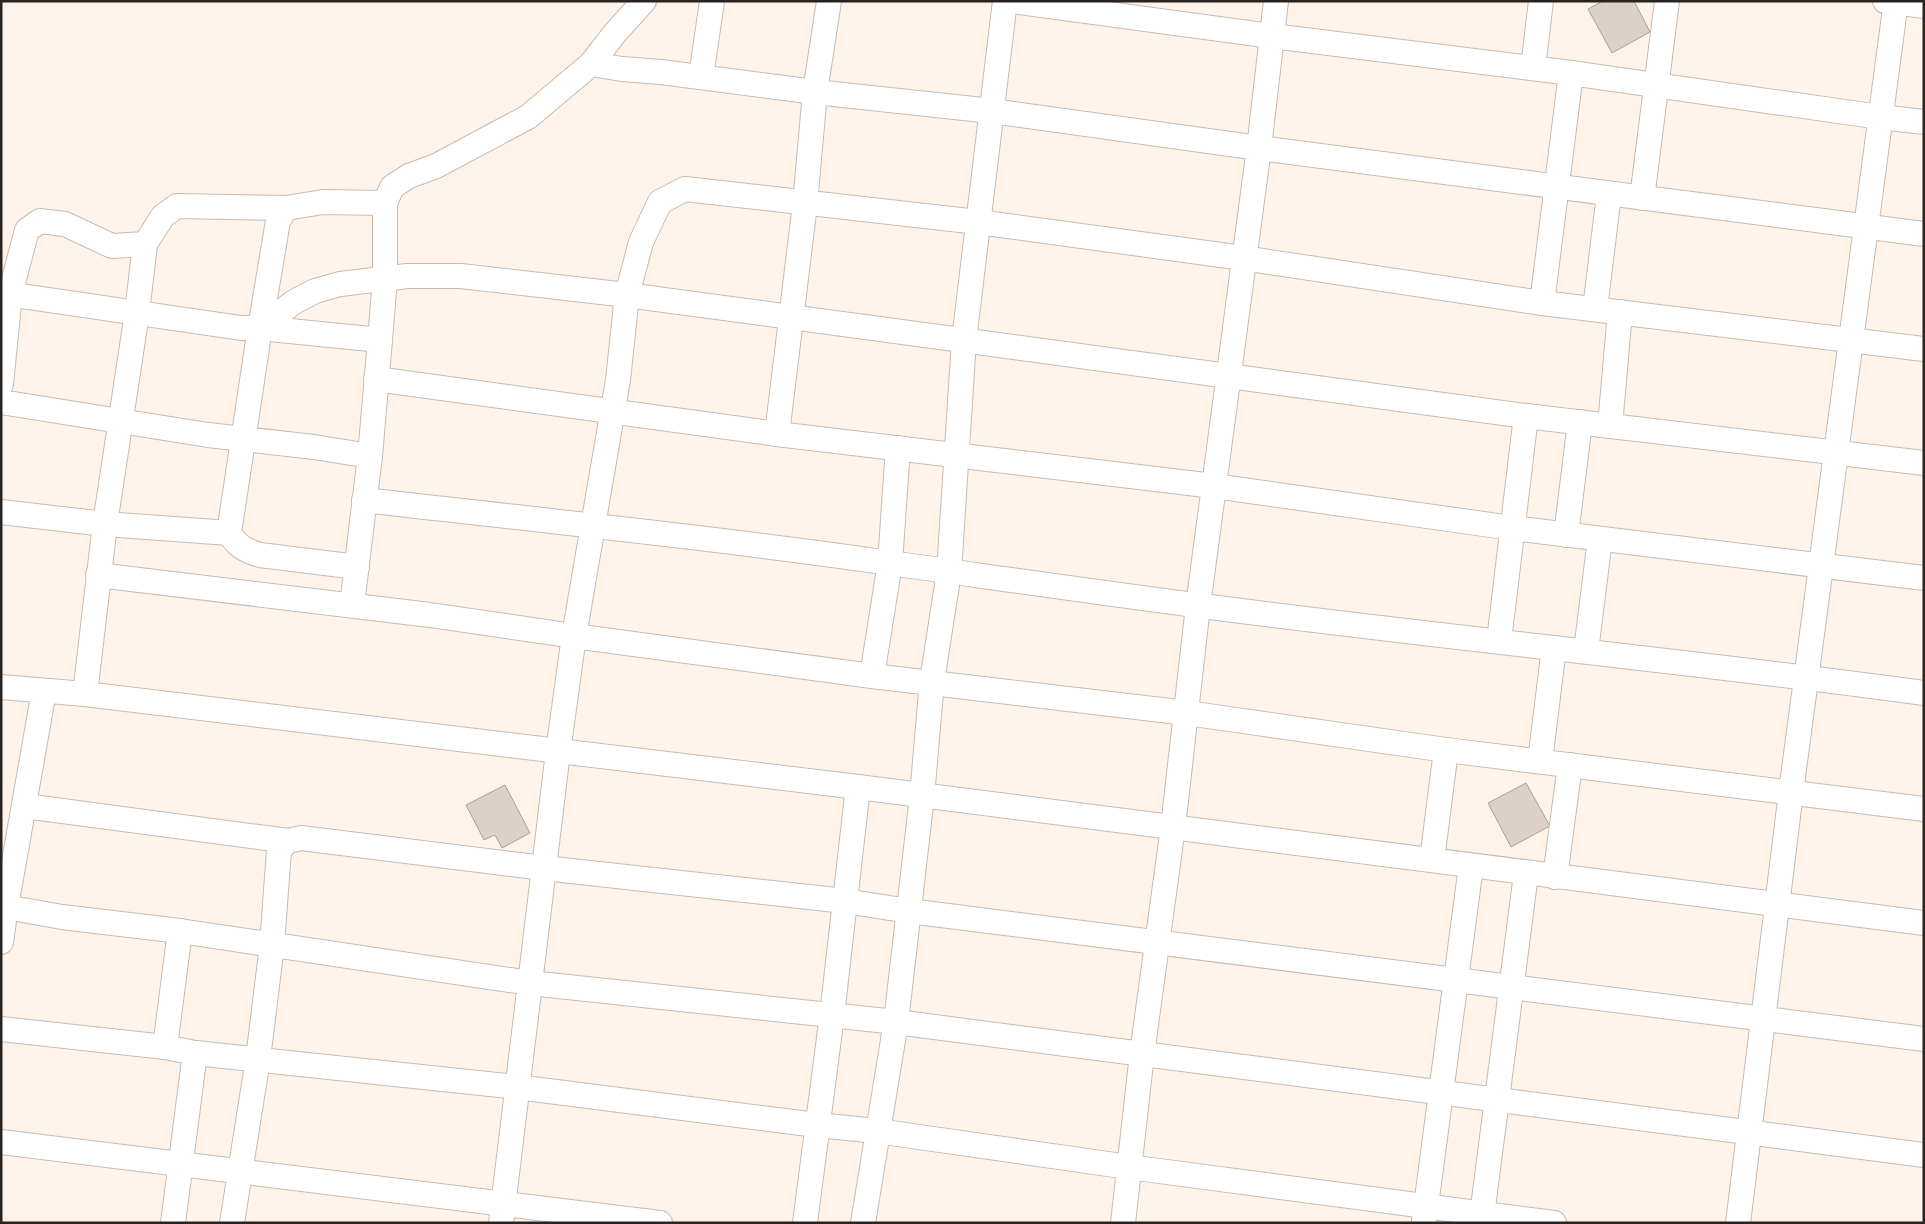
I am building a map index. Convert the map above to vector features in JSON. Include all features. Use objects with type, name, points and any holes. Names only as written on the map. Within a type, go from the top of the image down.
[{"type":"street","points":[[352,605],[370,456],[380,340],[385,279],[385,203],[392,187],[409,176],[436,166],[528,117],[591,64],[615,32],[644,1]]},
{"type":"street","points":[[701,77],[712,1]]},
{"type":"street","points":[[777,434],[805,204],[815,92],[829,1]]},
{"type":"street","points":[[863,1223],[896,1022],[922,796],[932,681],[949,572],[964,340],[1005,1]]},
{"type":"street","points":[[1012,1],[1656,84],[1924,122]]},
{"type":"street","points":[[1123,1223],[1142,1054],[1187,713],[1198,606],[1259,148],[1276,1]]},
{"type":"street","points":[[1533,68],[1541,1]]},
{"type":"street","points":[[1642,198],[1667,1]]},
{"type":"street","points":[[1738,1223],[1791,792],[1880,117],[1892,2],[1924,6]]},
{"type":"street","points":[[591,64],[815,92],[992,111],[1259,148],[1924,234]]},
{"type":"street","points":[[1542,302],[1555,187],[1571,73]]},
{"type":"street","points":[[502,1213],[558,752],[574,636],[618,380],[627,295],[641,242],[660,202],[685,189],[733,193],[805,204],[978,222],[1595,309],[1924,348]]},
{"type":"street","points":[[1595,309],[1608,194]]},
{"type":"street","points":[[85,694],[105,524],[138,312],[144,244],[163,216],[177,206],[286,208],[323,202],[385,203]]},
{"type":"street","points":[[286,208],[278,221],[228,533],[234,542],[246,550],[260,555],[357,566]]},
{"type":"street","points":[[1,384],[6,293],[27,230],[40,221],[65,224],[112,246],[144,244]]},
{"type":"street","points":[[260,328],[294,302],[315,291],[340,284],[407,276],[461,276],[627,295],[1526,416],[1924,463]]},
{"type":"street","points":[[6,293],[241,328],[260,328],[380,340]]},
{"type":"street","points":[[1610,426],[1620,312]]},
{"type":"street","points":[[376,379],[777,434],[1214,486],[1566,535],[1821,564],[1924,578]]},
{"type":"street","points":[[1,402],[242,439],[370,456]]},
{"type":"street","points":[[1499,641],[1526,416]]},
{"type":"street","points":[[1566,535],[1580,422]]},
{"type":"street","points":[[872,676],[890,563],[898,448]]},
{"type":"street","points":[[364,500],[890,563],[1198,606],[1806,677],[1924,693]]},
{"type":"street","points":[[1,512],[105,524],[228,533]]},
{"type":"street","points":[[1586,652],[1600,539]]},
{"type":"street","points":[[98,575],[352,605],[872,676],[932,681],[1187,713],[1446,750],[1924,809]]},
{"type":"street","points":[[1540,762],[1554,648]]},
{"type":"street","points":[[1,688],[85,694],[858,787],[1432,860],[1526,874],[1924,923]]},
{"type":"street","points":[[1,942],[4,907],[25,806],[44,691]]},
{"type":"street","points":[[1432,860],[1446,750]]},
{"type":"street","points":[[1555,877],[1570,765]]},
{"type":"street","points":[[805,1223],[832,1015],[858,787]]},
{"type":"street","points":[[25,806],[288,841],[300,838],[544,868],[845,901],[909,911],[1924,1038]]},
{"type":"street","points":[[232,1223],[258,1059],[272,946],[279,850],[288,841]]},
{"type":"street","points":[[1425,1215],[1471,866]]},
{"type":"street","points":[[1482,1218],[1526,874]]},
{"type":"street","points":[[4,907],[62,917],[180,931],[530,983],[896,1022],[1924,1154]]},
{"type":"street","points":[[165,1047],[180,931]]},
{"type":"street","points":[[1,1029],[517,1087],[877,1131],[1130,1167],[1425,1215],[1554,1223]]},
{"type":"street","points":[[173,1223],[195,1052]]},
{"type":"street","points":[[1,1142],[240,1171],[502,1213],[660,1223]]},
{"type":"building","points":[[1603,1],[1634,1],[1650,32],[1612,53],[1588,9]]},
{"type":"building","points":[[1526,783],[1550,826],[1511,847],[1488,803]]},
{"type":"building","points":[[505,785],[530,833],[502,848],[495,835],[484,840],[466,805]]}]
